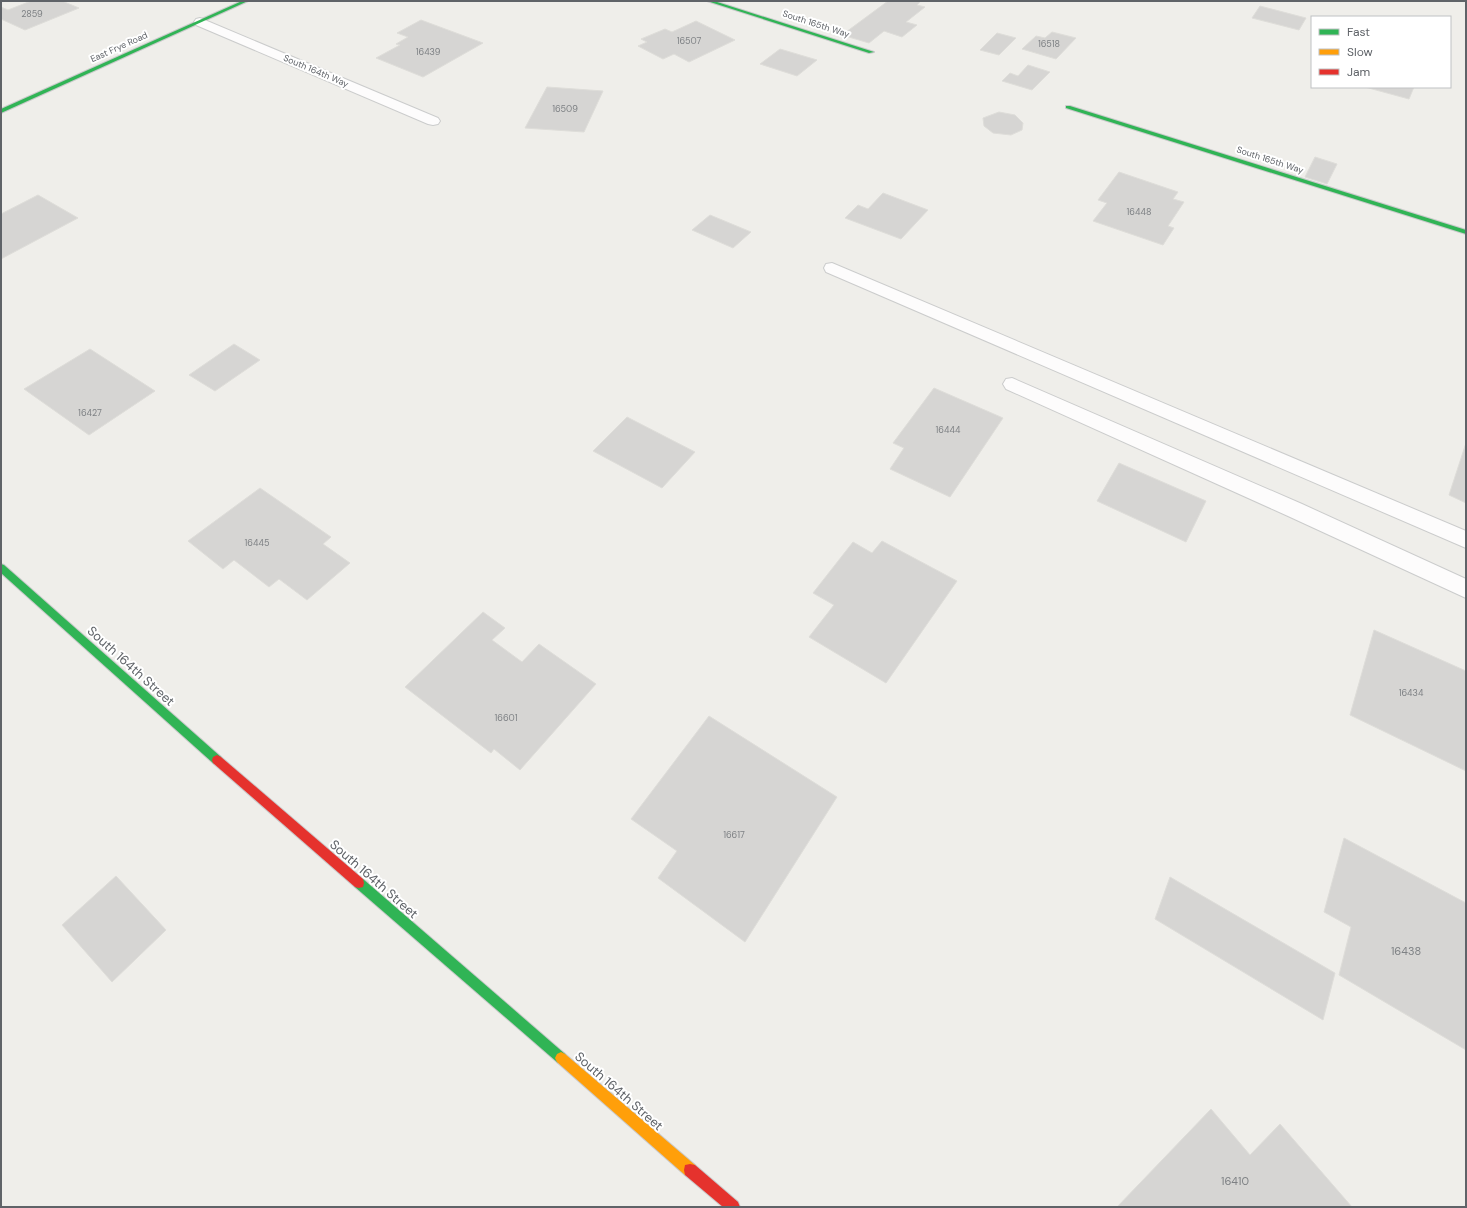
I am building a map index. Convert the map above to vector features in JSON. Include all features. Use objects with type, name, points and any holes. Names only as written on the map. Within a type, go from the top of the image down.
[{"type":"street","name":"East Frye Road","points":[[1,111],[246,1]]},
{"type":"street","name":"South 165th Way","points":[[709,1],[871,52]]},
{"type":"street","name":"South 164th Way","points":[[200,22],[433,121]]},
{"type":"street","name":"South 165th Way","points":[[1068,107],[1466,232]]},
{"type":"street","points":[[832,268],[1466,540]]},
{"type":"street","points":[[1012,384],[1288,507],[1466,590]]},
{"type":"street","name":"South 164th Street","points":[[1,568],[215,758],[733,1207]]},
{"type":"building","points":[[31,1],[62,1],[79,8],[25,30],[1,19],[1,7],[8,10]]},
{"type":"building","points":[[888,1],[921,1],[917,5],[925,7],[906,22],[917,25],[902,37],[884,31],[869,43],[842,35]]},
{"type":"building","points":[[1260,6],[1306,18],[1299,30],[1252,18]]},
{"type":"building","points":[[421,20],[483,43],[423,77],[376,58],[400,45],[396,44],[408,37],[397,33]]},
{"type":"building","points":[[696,21],[735,40],[689,62],[674,54],[663,59],[638,46],[647,42],[641,39],[665,29],[672,32]]},
{"type":"building","points":[[1052,32],[1076,38],[1056,59],[1022,49],[1036,36],[1045,38]]},
{"type":"building","points":[[997,33],[1016,38],[999,55],[980,50]]},
{"type":"building","points":[[780,49],[817,60],[797,76],[760,64]]},
{"type":"building","points":[[1028,65],[1050,72],[1032,90],[1002,81],[1010,73],[1018,76]]},
{"type":"building","points":[[547,87],[603,91],[584,132],[525,128]]},
{"type":"building","points":[[1369,88],[1414,88],[1409,99]]},
{"type":"building","points":[[999,112],[1015,115],[1023,123],[1022,130],[1011,135],[993,133],[984,126],[983,118]]},
{"type":"building","points":[[1315,157],[1337,164],[1327,184],[1305,177]]},
{"type":"building","points":[[1119,172],[1178,192],[1173,199],[1184,202],[1168,226],[1174,228],[1163,245],[1093,221],[1107,203],[1098,200]]},
{"type":"building","points":[[883,193],[928,210],[901,239],[845,218],[858,205],[868,209]]},
{"type":"building","points":[[38,195],[78,218],[1,259],[1,214]]},
{"type":"building","points":[[710,215],[751,232],[733,248],[692,230]]},
{"type":"building","points":[[234,344],[260,360],[215,391],[189,375]]},
{"type":"building","points":[[90,349],[155,391],[89,435],[24,389]]},
{"type":"building","points":[[934,388],[1003,418],[950,497],[890,469],[904,448],[893,443]]},
{"type":"building","points":[[627,417],[695,452],[662,488],[593,451]]},
{"type":"building","points":[[1466,443],[1466,503],[1449,495]]},
{"type":"building","points":[[1119,463],[1206,501],[1186,542],[1097,501]]},
{"type":"building","points":[[260,488],[331,537],[323,544],[350,563],[307,600],[279,579],[269,587],[234,560],[223,569],[188,541]]},
{"type":"building","points":[[882,541],[957,581],[886,683],[809,637],[834,605],[813,593],[853,542],[872,553]]},
{"type":"building","points":[[483,612],[505,628],[492,640],[522,662],[539,644],[596,684],[520,770],[494,749],[491,753],[405,687]]},
{"type":"building","points":[[1374,630],[1466,671],[1466,771],[1350,715]]},
{"type":"building","points":[[709,716],[837,797],[745,942],[658,878],[677,851],[631,819]]},
{"type":"building","points":[[1344,838],[1466,903],[1466,1050],[1339,975],[1351,927],[1324,912]]},
{"type":"building","points":[[116,876],[166,930],[112,982],[62,925]]},
{"type":"building","points":[[1170,877],[1335,973],[1323,1020],[1155,919]]},
{"type":"building","points":[[1211,1109],[1250,1155],[1280,1124],[1352,1207],[1117,1207]]},
{"type":"traffic: fast","points":[[1,111],[246,1]]},
{"type":"traffic: fast","points":[[709,1],[871,52]]},
{"type":"traffic: fast","points":[[1068,107],[1466,232]]},
{"type":"traffic: fast","points":[[1,568],[217,760]]},
{"type":"traffic: fast","points":[[359,883],[561,1058]]},
{"type":"traffic: slow","points":[[561,1058],[690,1170]]},
{"type":"traffic: jam","points":[[217,760],[359,883]]},
{"type":"traffic: jam","points":[[690,1170],[733,1207]]}]
